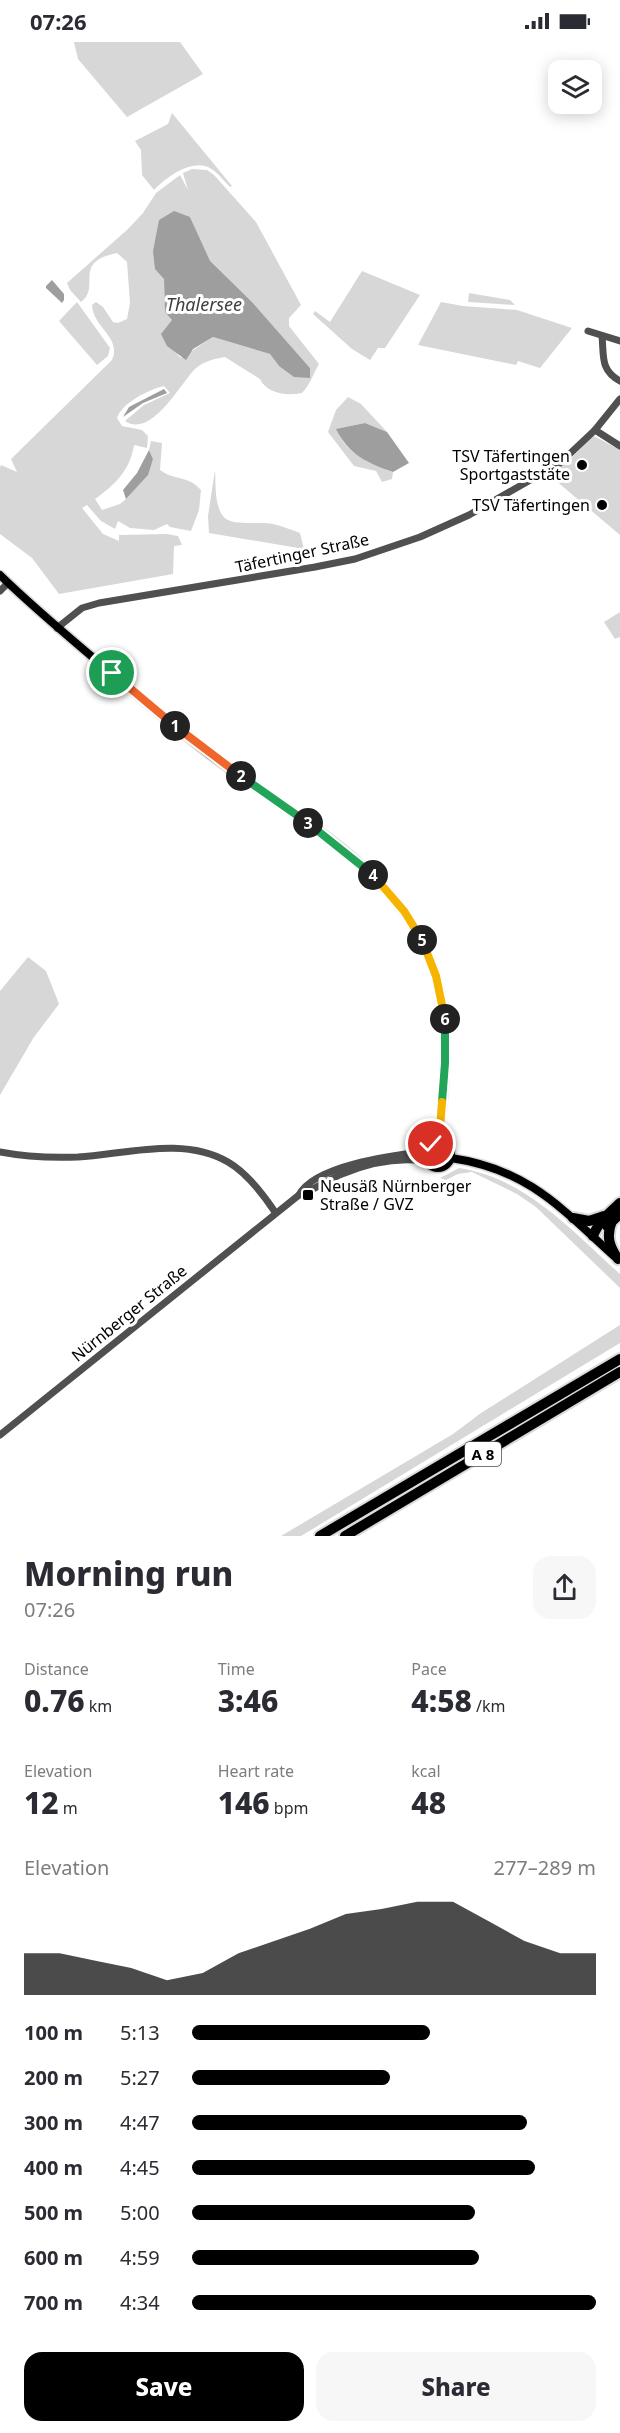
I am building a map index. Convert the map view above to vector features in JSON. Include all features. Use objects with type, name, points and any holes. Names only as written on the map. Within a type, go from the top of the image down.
[{"type":"highway","points":[[619,1260],[608,1239],[608,1231],[620,1203]]},
{"type":"highway","points":[[573,1218],[589,1221],[613,1216]]},
{"type":"highway","points":[[592,1236],[595,1229],[613,1216]]},
{"type":"highway","name":"A 8","points":[[320,1536],[620,1359]]},
{"type":"highway","name":"A 8","points":[[345,1536],[620,1372]]},
{"type":"main road","points":[[0,575],[57,628],[210,755],[352,856],[386,888],[410,920],[431,962],[445,1020],[445,1063],[439,1142]]},
{"type":"main road","points":[[439,1142],[449,1148],[451,1158],[446,1166],[438,1168],[430,1166],[426,1161],[426,1151],[431,1144],[439,1142]]},
{"type":"main road","points":[[451,1158],[491,1167],[526,1182],[573,1218],[619,1260]]},
{"type":"street","points":[[588,331],[620,341]]},
{"type":"street","points":[[602,336],[604,367],[620,381]]},
{"type":"street","name":"Täfertinger Straße","points":[[57,628],[82,608],[99,603],[355,559],[420,537],[469,515],[560,463],[595,430],[620,399]]},
{"type":"street","points":[[595,430],[620,446]]},
{"type":"street","points":[[0,591],[9,583]]},
{"type":"street","points":[[0,1152],[57,1158],[191,1149],[213,1155],[243,1173],[275,1212]]},
{"type":"street","points":[[364,1164],[426,1151]]},
{"type":"street","points":[[364,1164],[401,1160],[426,1161]]},
{"type":"street","name":"Nürnberger Straße","points":[[0,1435],[275,1212],[299,1195],[364,1164]]},
{"type":"shaded area","points":[[74,42],[180,42],[203,74],[127,117],[78,59]]},
{"type":"shaded area","points":[[172,113],[232,186],[230,187],[213,170],[198,165],[173,174],[154,190],[142,175],[141,150],[135,141],[168,124]]},
{"type":"shaded area","points":[[192,169],[207,170],[256,222],[301,305],[289,318],[289,326],[319,364],[302,393],[290,394],[272,391],[260,379],[225,357],[206,362],[195,369],[164,407],[145,423],[135,425],[125,421],[144,405],[170,393],[164,386],[151,390],[130,402],[117,418],[122,426],[142,430],[148,436],[147,448],[134,445],[129,462],[121,476],[95,499],[102,510],[120,504],[145,478],[153,459],[149,450],[151,441],[162,443],[160,470],[191,482],[201,490],[199,510],[191,531],[170,527],[167,524],[154,530],[130,528],[118,521],[115,529],[101,521],[87,505],[82,508],[103,534],[119,541],[119,535],[167,534],[178,536],[182,545],[174,546],[173,574],[59,594],[32,558],[0,534],[0,467],[1,465],[17,472],[11,459],[112,360],[113,345],[97,320],[92,305],[96,302],[103,307],[113,322],[118,323],[127,319],[130,303],[127,262],[117,253],[95,262],[91,269],[87,296],[81,302],[67,283],[128,229],[143,213],[156,193],[180,175],[188,190],[183,173]],"holes":[[[190,217],[209,261],[253,303],[310,368],[309,372],[279,366],[270,354],[213,337],[181,358],[177,354],[168,326],[172,320],[165,306],[163,274],[155,251],[156,239]]]},
{"type":"shaded area","points":[[362,271],[420,295],[385,348],[378,348],[370,360],[352,349],[313,314],[315,311],[330,322]]},
{"type":"shaded area","points":[[469,293],[510,300],[515,305],[468,302]]},
{"type":"shaded area","points":[[77,302],[110,348],[108,356],[97,365],[59,321]]},
{"type":"shaded area","points":[[441,302],[517,310],[572,328],[540,368],[518,361],[516,365],[418,345]]},
{"type":"shaded area","points":[[348,397],[361,404],[387,432],[365,423],[337,429],[341,438],[359,457],[393,472],[392,479],[382,482],[376,471],[354,466],[328,432],[336,410]]},
{"type":"shaded area","name":"TSV Täfertingen","points":[[594,436],[620,450],[620,535],[548,474],[565,464]]},
{"type":"shaded area","points":[[215,470],[218,506],[223,516],[239,523],[268,523],[300,533],[304,549],[209,533],[208,516]]},
{"type":"shaded area","points":[[620,612],[620,637],[615,639],[604,622]]},
{"type":"shaded area","points":[[28,957],[46,971],[59,1004],[34,1037],[0,1095],[0,991]]},
{"type":"shaded area","points":[[434,1145],[442,1145],[448,1151],[448,1159],[442,1165],[434,1165],[428,1159],[428,1151]]},
{"type":"shaded area","points":[[459,1168],[483,1174],[506,1183],[547,1209],[620,1274],[620,1288],[536,1207],[517,1194],[472,1172],[458,1174],[446,1180],[440,1178]]},
{"type":"shaded area","points":[[620,1325],[620,1343],[301,1536],[281,1536],[453,1434],[481,1413]]},
{"type":"water","name":"Thalersee","points":[[174,211],[190,217],[210,261],[253,303],[310,368],[310,378],[294,377],[279,366],[270,354],[213,337],[193,349],[186,360],[167,346],[161,334],[172,320],[165,312],[164,279],[155,269],[153,251],[159,220]]},
{"type":"water","points":[[52,280],[64,294],[62,303],[46,288]]},
{"type":"water","points":[[164,389],[167,393],[143,403],[123,417],[129,407]]},
{"type":"water","points":[[365,423],[387,432],[409,463],[393,472],[375,465],[353,452],[336,429]]},
{"type":"water","points":[[149,450],[153,459],[148,475],[126,499],[123,490],[137,473]]},
{"type":"place","name":"TSV Täfertingen Sportgaststäte","points":[[582,465]]},
{"type":"place","name":"TSV Täfertingen","points":[[602,505]]},
{"type":"place","name":"Neusäß Nürnberger Straße / GVZ","points":[[308,1195]]},
{"type":"route","points":[[112,673],[189,739],[352,856],[386,888],[404,911],[418,933],[431,962],[445,1020],[445,1063],[439,1142],[431,1144]]}]
